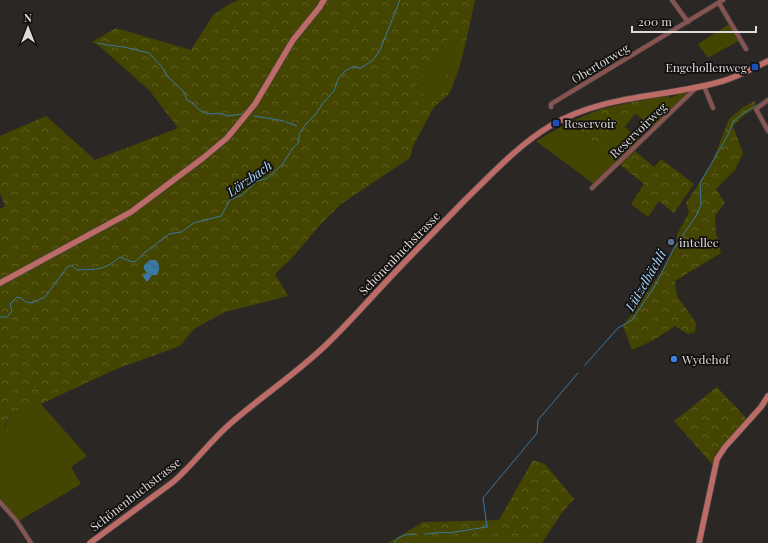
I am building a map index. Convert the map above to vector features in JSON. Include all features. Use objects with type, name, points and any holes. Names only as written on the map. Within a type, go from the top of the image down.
[{"type":"street","points":[[0,283],[131,212],[191,168],[227,138],[255,104],[293,40],[324,0]]},
{"type":"street","points":[[672,0],[688,22]]},
{"type":"street","name":"Obertorweg","points":[[551,107],[552,104],[723,0]]},
{"type":"street","points":[[719,3],[746,49]]},
{"type":"street","name":"Schönenbuchstrasse","points":[[90,543],[185,472],[222,430],[285,380],[327,344],[445,220],[494,171],[525,143],[552,125],[589,108],[619,100],[704,86],[725,81],[768,61]]},
{"type":"street","points":[[704,86],[713,108]]},
{"type":"street","name":"Reservoirweg","points":[[592,188],[696,87]]},
{"type":"street","points":[[768,100],[756,109],[768,131]]},
{"type":"street","points":[[699,543],[717,460],[725,447],[761,407],[768,396]]},
{"type":"street","points":[[0,502],[16,520],[31,543]]},
{"type":"green space","points":[[239,0],[475,0],[466,42],[446,40],[416,87],[430,101],[448,69],[458,72],[449,94],[434,107],[413,146],[410,158],[341,204],[319,226],[292,258],[275,274],[288,296],[225,312],[194,329],[180,346],[114,370],[41,404],[10,414],[4,428],[0,427],[0,209],[5,206],[0,193],[0,136],[46,116],[95,160],[178,128],[149,90],[98,45],[92,42],[116,28],[191,50],[213,15],[231,3]]},
{"type":"green space","points":[[729,24],[740,40],[708,58],[698,44]]},
{"type":"green space","points":[[446,40],[466,42],[458,72],[448,69],[430,102],[416,87]]},
{"type":"green space","points":[[690,91],[692,92],[654,129],[635,113],[642,105]]},
{"type":"green space","points":[[669,94],[669,97],[642,105],[625,127],[602,149],[570,122],[601,109]]},
{"type":"green space","points":[[755,101],[756,109],[747,113],[733,126],[743,153],[735,170],[716,189],[725,203],[715,215],[716,232],[721,253],[675,281],[677,296],[696,323],[695,332],[688,334],[675,326],[654,340],[632,350],[623,326],[663,270],[677,242],[677,235],[689,212],[686,203],[711,165],[729,119],[743,107]]},
{"type":"green space","points":[[570,122],[602,149],[625,127],[641,141],[595,185],[536,141]]},
{"type":"green space","points":[[633,149],[654,167],[661,159],[694,184],[674,213],[659,201],[648,217],[631,204],[644,184],[618,163]]},
{"type":"green space","points":[[717,387],[747,419],[719,450],[712,464],[674,421]]},
{"type":"green space","points":[[41,404],[87,456],[71,467],[81,484],[17,522],[0,503],[0,427],[5,428],[10,414]]},
{"type":"green space","points":[[533,460],[545,464],[574,499],[561,514],[542,543],[388,543],[423,522],[499,520]]},
{"type":"water","points":[[150,260],[156,260],[159,265],[159,269],[157,275],[152,275],[148,281],[146,281],[142,275],[147,273],[144,269],[144,265]]},
{"type":"waterway","name":"Lörzbach","points":[[0,317],[7,317],[12,311],[10,304],[17,297],[26,302],[32,303],[45,297],[68,266],[72,266],[77,270],[90,270],[109,265],[120,257],[132,262],[136,261],[169,234],[181,232],[194,223],[221,216],[230,200],[242,195],[257,181],[266,179],[282,165],[293,148],[299,142],[299,134],[334,91],[338,79],[345,71],[352,67],[361,68],[373,60],[380,50],[400,0]]},
{"type":"waterway","points":[[98,43],[149,53],[162,67],[168,77],[184,92],[187,100],[205,113],[218,113],[228,116],[242,114]]},
{"type":"waterway","name":"Lützelbächli","points":[[585,365],[618,328],[632,320],[655,286],[674,248],[696,216],[701,205],[700,183],[728,135],[733,122],[763,101]]},
{"type":"waterway","points":[[254,116],[284,121]]},
{"type":"waterway","points":[[286,122],[297,126]]},
{"type":"waterway","name":"Lützelbächli","points":[[425,534],[443,532],[448,533],[487,527],[483,498],[537,433],[538,420],[578,373]]},
{"type":"waterway","name":"Lützelbächli","points":[[394,543],[398,538],[416,534]]},
{"type":"place","name":"Engehollenweg","points":[[755,67]]},
{"type":"place","name":"Reservoir","points":[[556,123]]},
{"type":"place","name":"intellec","points":[[671,242]]},
{"type":"place","name":"Wydehof","points":[[674,359]]}]
